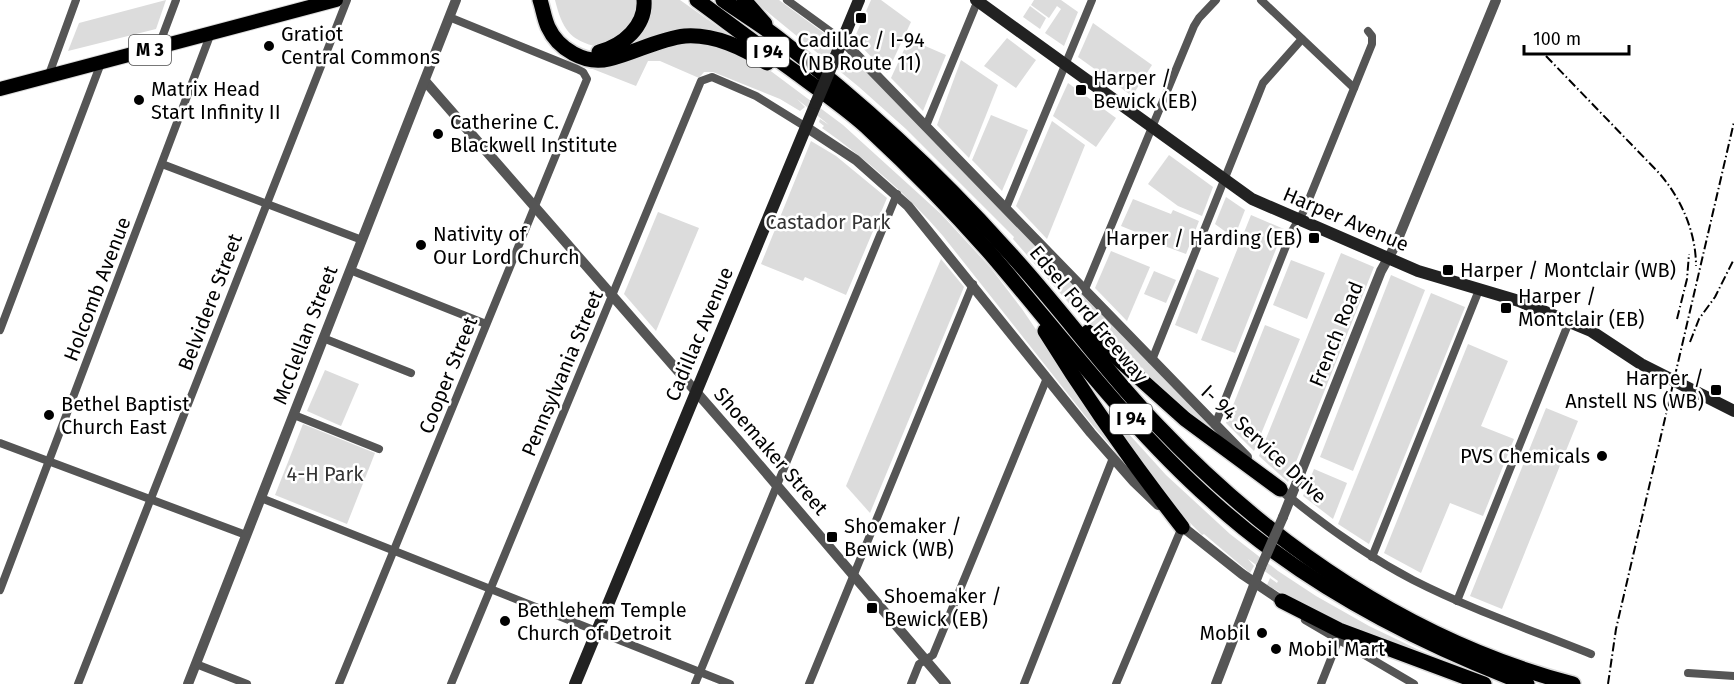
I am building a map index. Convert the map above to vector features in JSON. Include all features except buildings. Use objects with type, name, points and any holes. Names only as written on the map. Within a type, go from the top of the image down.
[{"type":"highway","points":[[540,0],[548,27],[553,35],[569,51],[583,57],[597,60],[611,58],[658,42],[685,36],[719,40],[752,54],[804,88],[839,104]]},
{"type":"highway","points":[[550,0],[555,19],[567,40],[576,49],[598,52],[623,42],[634,30],[643,15],[644,0]]},
{"type":"highway","name":"Edsel Ford Freeway","points":[[697,0],[839,104],[871,131],[989,252],[1097,381],[1165,455],[1211,501],[1256,539],[1340,595],[1380,618],[1436,646],[1527,684]]},
{"type":"highway","name":"Edsel Ford Freeway","points":[[723,0],[775,36],[857,102],[918,158],[998,240],[1046,294],[1156,426],[1207,476],[1252,515],[1312,561],[1375,601],[1434,632],[1520,668],[1573,684]]},
{"type":"highway","points":[[744,0],[775,36]]},
{"type":"highway","points":[[1018,287],[1083,393],[1182,527]]},
{"type":"highway","points":[[1046,294],[1178,413],[1224,450],[1286,493]]},
{"type":"highway","points":[[1282,601],[1339,630],[1484,684]]},
{"type":"main road","name":"M 3","points":[[0,90],[211,33],[299,5],[336,0]]},
{"type":"main road","name":"Cadillac Avenue","points":[[575,684],[859,0]]},
{"type":"main road","name":"Harper Avenue","points":[[977,0],[1252,199],[1431,276],[1519,301],[1601,336],[1641,364],[1734,411]]},
{"type":"street","points":[[48,77],[76,0]]},
{"type":"street","points":[[158,48],[176,0]]},
{"type":"street","name":"Belvidere Street","points":[[78,684],[347,0]]},
{"type":"street","name":"McClellan Street","points":[[188,684],[456,0]]},
{"type":"street","name":"Edsel Ford Freeway","points":[[787,0],[842,40],[1085,289]]},
{"type":"street","points":[[926,126],[977,0]]},
{"type":"street","points":[[1006,208],[1092,0]]},
{"type":"street","points":[[1085,289],[1194,26],[1216,0]]},
{"type":"street","points":[[1261,0],[1354,88]]},
{"type":"street","name":"French Road","points":[[1216,684],[1283,517],[1286,493],[1381,271],[1395,246],[1496,0]]},
{"type":"street","name":"Cooper Street","points":[[339,684],[587,79],[583,72],[577,69],[449,17]]},
{"type":"street","points":[[1215,425],[1292,231],[1305,209],[1372,44],[1372,36],[1368,31]]},
{"type":"street","name":"Holcomb Avenue","points":[[0,590],[211,33]]},
{"type":"street","points":[[1152,360],[1263,83],[1302,39]]},
{"type":"street","points":[[0,330],[101,63]]},
{"type":"street","name":"Pennsylvania Street","points":[[452,684],[700,82],[707,77],[712,77],[756,96],[806,127]]},
{"type":"street","name":"Shoemaker Street","points":[[425,81],[777,485],[946,684]]},
{"type":"street","points":[[806,127],[856,160],[897,194],[919,218],[1113,458],[1134,482],[1182,527],[1282,601],[1293,612],[1338,641],[1414,684]]},
{"type":"street","points":[[162,164],[362,240]]},
{"type":"street","points":[[695,684],[897,194]]},
{"type":"street","points":[[350,270],[486,324]]},
{"type":"street","points":[[809,684],[973,284]]},
{"type":"street","name":"I- 94 Service Drive","points":[[1085,289],[1215,425],[1286,493],[1332,530],[1372,557],[1415,581],[1457,601],[1591,654]]},
{"type":"street","points":[[1372,557],[1479,290]]},
{"type":"street","points":[[1457,601],[1569,322]]},
{"type":"street","points":[[323,339],[411,373]]},
{"type":"street","points":[[911,684],[919,664],[933,655],[1047,378]]},
{"type":"street","points":[[294,415],[379,449]]},
{"type":"street","points":[[0,443],[246,536]]},
{"type":"street","points":[[1024,684],[1113,458]]},
{"type":"street","points":[[261,498],[730,684]]},
{"type":"street","points":[[1116,684],[1182,527]]},
{"type":"street","points":[[1321,684],[1338,641]]},
{"type":"street","points":[[196,664],[247,684]]},
{"type":"street","points":[[1688,673],[1734,676]]},
{"type":"green space","points":[[166,0],[156,29],[68,51],[79,23]]},
{"type":"green space","points":[[555,0],[641,0],[633,27],[599,47],[580,41],[568,32]]},
{"type":"green space","points":[[652,0],[680,0],[734,38],[633,44],[649,22]]},
{"type":"green space","points":[[753,0],[779,0],[832,39],[830,42],[822,37],[854,63],[846,56],[849,51],[1227,444],[1191,417],[1074,309],[1013,239],[1014,237],[906,129],[859,87]]},
{"type":"green space","points":[[871,0],[881,0],[911,22],[887,73],[854,39]]},
{"type":"green space","points":[[1034,0],[1061,0],[1078,12],[1064,46],[1045,33],[1061,9],[1057,6],[1049,18],[1031,5]]},
{"type":"green space","points":[[1030,6],[1046,18],[1040,29],[1023,17]]},
{"type":"green space","points":[[1093,23],[1152,65],[1132,96],[1078,57]]},
{"type":"green space","points":[[1007,38],[1036,60],[1016,88],[984,66]]},
{"type":"green space","points":[[909,39],[946,55],[923,111],[891,78]]},
{"type":"green space","points":[[682,42],[724,46],[768,69],[843,125],[941,214],[990,267],[1022,309],[1131,469],[1094,427],[943,236],[886,178],[822,128],[824,126],[819,122],[820,119],[829,125],[797,99],[805,107],[800,111],[780,99],[713,72],[704,72],[699,78],[660,61],[648,61],[636,86],[580,64]]},
{"type":"green space","points":[[961,60],[998,85],[969,158],[937,125]]},
{"type":"green space","points":[[1068,83],[1116,118],[1096,147],[1053,116]]},
{"type":"green space","points":[[991,115],[1028,130],[1002,191],[972,160]]},
{"type":"green space","points":[[1052,121],[1085,145],[1047,239],[1016,206]]},
{"type":"green space","name":"Castador Park","points":[[811,141],[836,156],[887,198],[846,295],[805,277],[803,281],[761,264]]},
{"type":"green space","points":[[1169,155],[1213,187],[1202,216],[1178,206],[1148,184]]},
{"type":"green space","points":[[1226,197],[1245,210],[1234,238],[1215,224]]},
{"type":"green space","points":[[1133,199],[1171,214],[1173,210],[1199,221],[1186,254],[1121,226]]},
{"type":"green space","points":[[658,212],[699,228],[656,331],[624,294]]},
{"type":"green space","points":[[1251,215],[1284,229],[1235,353],[1201,340]]},
{"type":"green space","points":[[1111,251],[1150,267],[1127,321],[1095,288]]},
{"type":"green space","points":[[1341,253],[1374,267],[1288,482],[1259,456]]},
{"type":"green space","points":[[941,259],[964,287],[870,513],[846,486]]},
{"type":"green space","points":[[1291,260],[1325,273],[1307,319],[1273,305]]},
{"type":"green space","points":[[1197,269],[1219,278],[1197,334],[1175,325]]},
{"type":"green space","points":[[1154,271],[1176,280],[1166,303],[1144,294]]},
{"type":"green space","points":[[1391,275],[1425,290],[1353,471],[1320,457]]},
{"type":"green space","points":[[1431,293],[1465,307],[1369,544],[1338,524]]},
{"type":"green space","points":[[1265,325],[1300,339],[1254,451],[1226,423]]},
{"type":"green space","points":[[1468,344],[1508,361],[1481,426],[1514,439],[1483,516],[1450,503],[1421,573],[1384,553]]},
{"type":"green space","points":[[1075,368],[1091,387],[1089,390],[1166,475],[1230,534],[1278,571],[1369,626],[1485,682],[1414,658],[1320,615],[1267,585],[1270,578],[1277,583],[1278,581],[1248,559],[1254,566],[1250,573],[1204,534],[1202,535],[1166,497],[1103,413],[1073,370]]},
{"type":"green space","points":[[325,370],[359,384],[341,426],[307,411]]},
{"type":"green space","points":[[1546,408],[1578,421],[1502,609],[1470,596]]},
{"type":"green space","name":"4-H Park","points":[[303,424],[375,453],[347,524],[275,495]]},
{"type":"green space","points":[[1314,469],[1347,483],[1333,519],[1303,496]]},
{"type":"railway","points":[[1546,56],[1667,183],[1686,216],[1693,241],[1696,266]]},
{"type":"railway","points":[[1608,684],[1616,629],[1734,122]]},
{"type":"railway","points":[[1677,319],[1687,279],[1689,254]]},
{"type":"railway","points":[[1690,342],[1699,319],[1715,297],[1734,259]]},
{"type":"place","name":"Cadillac / I-94 (NB Route 11)","points":[[861,18]]},
{"type":"place","name":"Gratiot Central Commons","points":[[269,46]]},
{"type":"place","name":"Harper / Bewick (EB)","points":[[1081,90]]},
{"type":"place","name":"Matrix Head Start Infinity II","points":[[139,100]]},
{"type":"place","name":"Catherine C. Blackwell Institute","points":[[438,134]]},
{"type":"place","name":"Harper / Harding (EB)","points":[[1314,238]]},
{"type":"place","name":"Nativity of Our Lord Church","points":[[421,245]]},
{"type":"place","name":"Harper / Montclair (WB)","points":[[1448,270]]},
{"type":"place","name":"Harper / Montclair (EB)","points":[[1506,308]]},
{"type":"place","name":"Harper / Anstell NS (WB)","points":[[1716,390]]},
{"type":"place","name":"Bethel Baptist Church East","points":[[49,415]]},
{"type":"place","name":"PVS Chemicals","points":[[1602,456]]},
{"type":"place","name":"Shoemaker / Bewick (WB)","points":[[832,537]]},
{"type":"place","name":"Shoemaker / Bewick (EB)","points":[[872,608]]},
{"type":"place","name":"Bethlehem Temple Church of Detroit","points":[[505,621]]},
{"type":"place","name":"Mobil","points":[[1262,633]]},
{"type":"place","name":"Mobil Mart","points":[[1276,649]]}]
